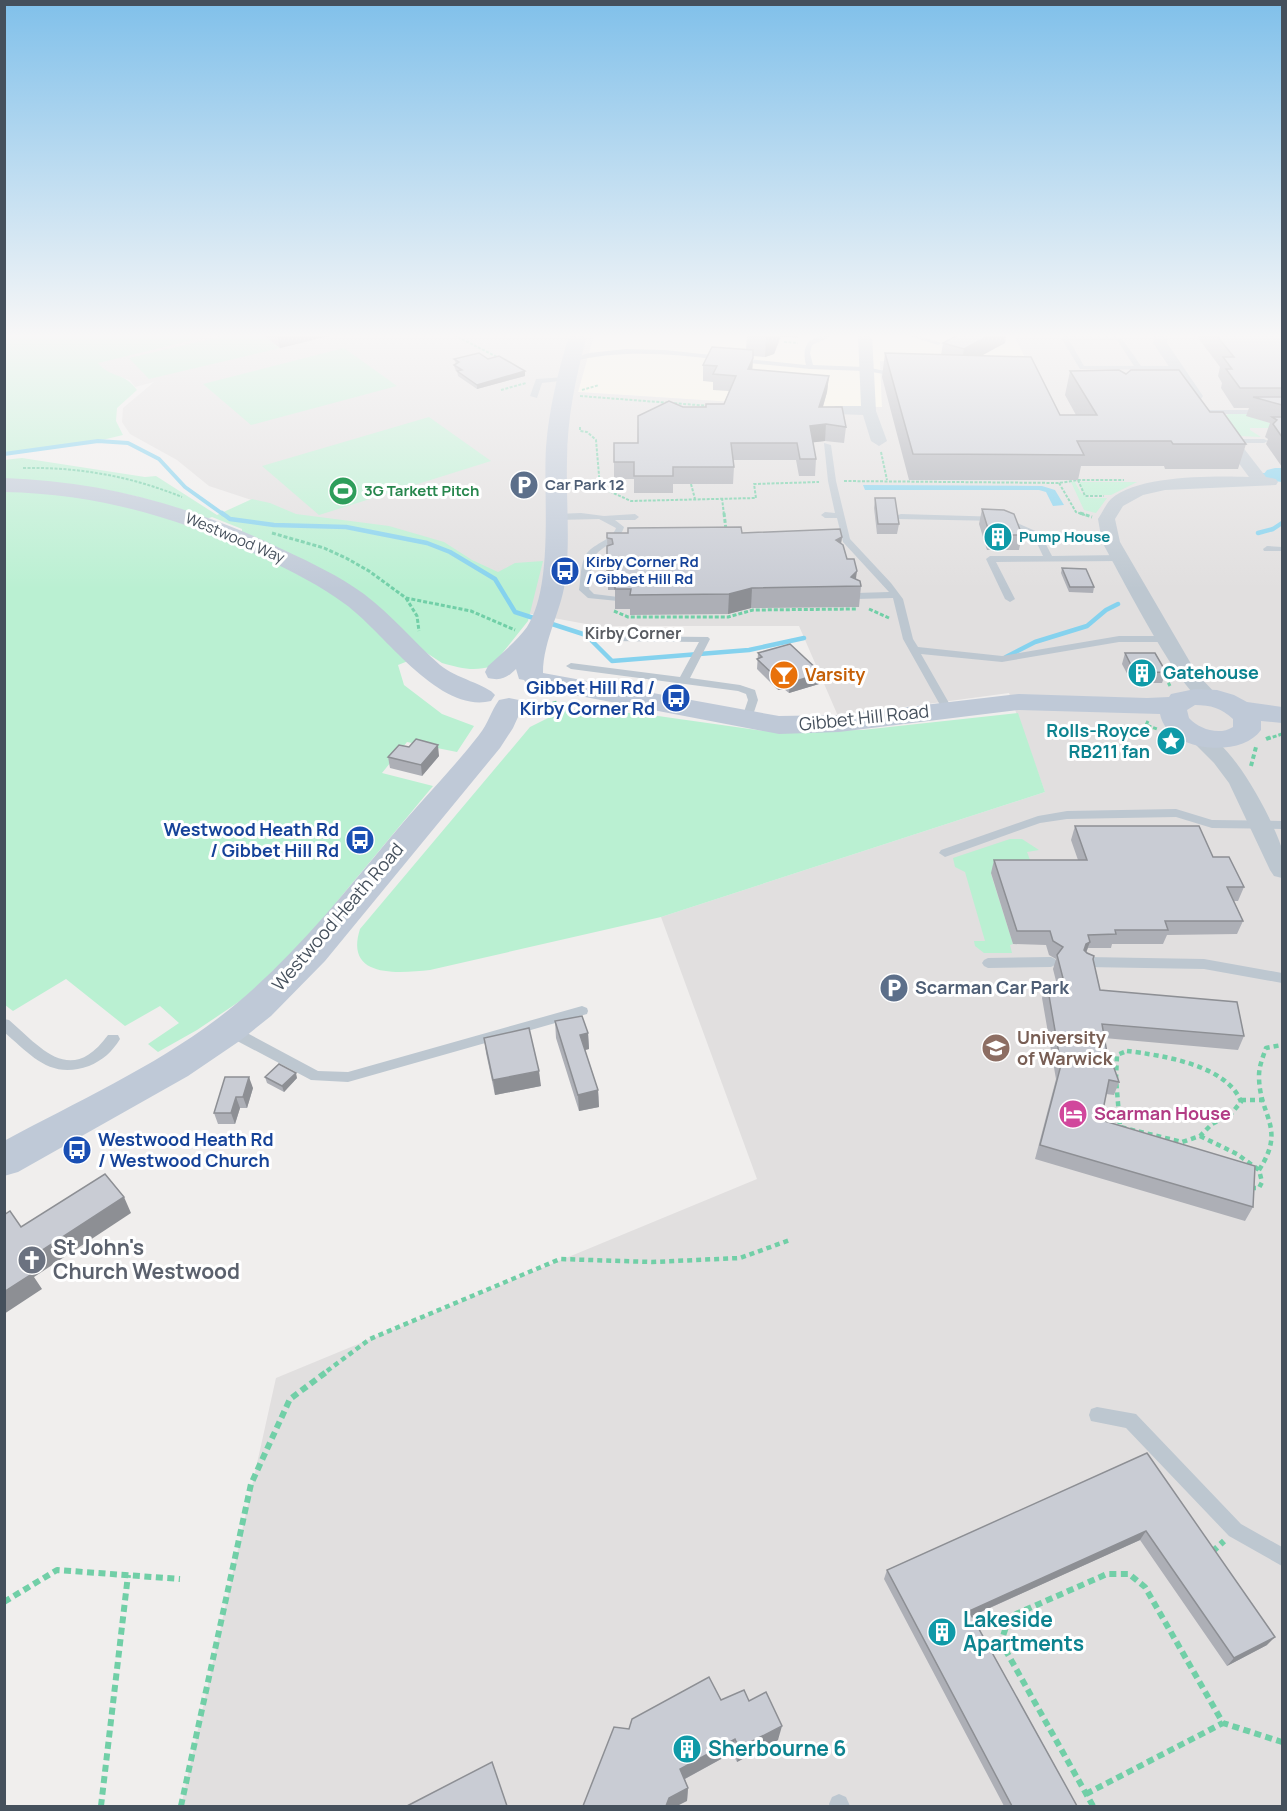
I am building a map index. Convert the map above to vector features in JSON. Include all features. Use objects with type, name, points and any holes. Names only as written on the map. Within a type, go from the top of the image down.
[{"type":"street","points":[[511,686],[531,647],[552,590],[556,459],[561,420]]},
{"type":"street","points":[[872,420],[879,441]]},
{"type":"street","points":[[1214,420],[1231,441],[1272,482]]},
{"type":"street","points":[[1245,773],[1222,758],[1189,706],[1167,639],[1108,535],[1107,520],[1115,506],[1147,488],[1187,482],[1272,482]]},
{"type":"street","name":"Westwood Way","points":[[4,485],[75,489],[124,497],[168,510],[235,536],[308,571],[352,597],[394,633],[431,671],[452,685],[511,686]]},
{"type":"street","name":"Gibbet Hill Road","points":[[511,686],[592,692],[779,725],[821,725],[1020,702],[1053,701],[1103,706],[1189,706]]},
{"type":"street","name":"Westwood Heath Road","points":[[4,1160],[168,1070],[229,1030],[265,1000],[314,950],[481,751],[508,714],[511,686]]},
{"type":"street","points":[[1189,706],[1228,702],[1241,725],[1245,773],[1258,824],[1282,870]]},
{"type":"street","points":[[1189,706],[1219,740],[1241,725],[1282,715]]},
{"type":"street","points":[[1241,725],[1282,726]]},
{"type":"lane","points":[[1231,441],[1264,441]]},
{"type":"lane","points":[[827,445],[832,481],[846,540],[895,595],[908,639],[948,710]]},
{"type":"lane","points":[[825,515],[840,516]]},
{"type":"lane","points":[[556,517],[635,517]]},
{"type":"lane","points":[[603,517],[615,521],[620,527],[618,534],[592,551],[587,560],[584,590],[591,596],[612,599]]},
{"type":"lane","points":[[901,517],[1000,519],[1037,535],[1049,559]]},
{"type":"lane","points":[[833,534],[844,534]]},
{"type":"lane","points":[[611,539],[633,535]]},
{"type":"lane","points":[[1267,549],[1282,549]]},
{"type":"lane","points":[[849,558],[861,556]]},
{"type":"lane","points":[[1010,599],[990,559],[1120,558]]},
{"type":"lane","points":[[587,560],[608,562]]},
{"type":"lane","points":[[856,596],[895,595]]},
{"type":"lane","points":[[614,639],[705,639],[684,680]]},
{"type":"lane","points":[[915,650],[1002,659],[1119,639],[1167,639]]},
{"type":"lane","points":[[572,666],[726,686],[751,692],[753,700],[747,718]]},
{"type":"lane","points":[[945,853],[1038,820],[1067,814],[1176,813],[1212,824],[1282,825]]},
{"type":"lane","points":[[988,963],[1052,962]]},
{"type":"lane","points":[[1088,962],[1204,964],[1282,978]]},
{"type":"lane","points":[[229,1030],[316,1076],[348,1077],[582,1011]]},
{"type":"lane","points":[[4,1024],[41,1057],[59,1067],[79,1064],[102,1054],[113,1039]]},
{"type":"lane","points":[[1097,1415],[1130,1420],[1235,1530],[1282,1557]]},
{"type":"path","points":[[580,420],[580,431],[587,432],[596,440],[600,487],[631,501],[756,498],[754,484],[887,480],[1059,483],[1076,512],[1107,520]]},
{"type":"path","points":[[879,441],[887,480]]},
{"type":"path","points":[[1078,480],[1085,496],[1110,496]]},
{"type":"path","points":[[691,484],[695,499]]},
{"type":"path","points":[[722,498],[727,534]]},
{"type":"path","points":[[612,599],[607,608],[628,617],[728,617],[733,613],[747,614],[753,610],[870,609],[889,618]]},
{"type":"path","points":[[1245,773],[1254,749],[1266,738],[1282,734]]},
{"type":"path","points":[[1276,1122],[1259,1082],[1266,1048],[1282,1045]]},
{"type":"path","points":[[1127,1051],[1172,1057],[1216,1076],[1235,1089],[1241,1100],[1230,1115],[1212,1124],[1200,1136],[1182,1142],[1120,1127],[1116,1079],[1117,1055],[1127,1051]]},
{"type":"path","points":[[1241,1100],[1265,1100]]},
{"type":"path","points":[[1200,1136],[1237,1154],[1259,1170],[1262,1182],[1259,1188],[1248,1187]]},
{"type":"path","points":[[1259,1170],[1273,1159]]},
{"type":"path","points":[[181,1806],[251,1484],[290,1399],[370,1339],[560,1259],[652,1262],[740,1258],[790,1240]]},
{"type":"path","points":[[4,1602],[57,1570],[180,1579]]},
{"type":"path","points":[[1093,1806],[1001,1642],[1006,1627],[1017,1614],[1107,1574],[1129,1575],[1145,1587],[1223,1723],[1282,1742]]},
{"type":"path","points":[[101,1806],[128,1575]]},
{"type":"path","points":[[1086,1794],[1223,1723]]},
{"type":"shaded area","name":"University of Warwick","points":[[122,420],[1282,420],[1282,1806],[181,1806],[276,1378],[757,1179],[661,917],[1045,792],[1009,693],[838,716],[799,626],[597,626],[526,613],[312,520],[209,486],[177,460],[130,434]]},
{"type":"green space","points":[[5,420],[116,420],[123,435],[98,441],[5,454]]},
{"type":"green space","points":[[245,420],[272,420],[251,425]]},
{"type":"green space","name":"3G Tarkett Pitch","points":[[420,420],[433,420],[491,461],[319,515],[262,466]]},
{"type":"green space","points":[[1227,420],[1260,420],[1276,425],[1269,428],[1250,428],[1261,437],[1239,436]]},
{"type":"green space","points":[[22,458],[145,477],[156,476],[217,515],[252,499],[270,503],[296,514],[389,526],[444,542],[472,560],[498,572],[515,563],[543,561],[528,621],[492,666],[473,669],[442,663],[242,532],[242,529],[212,517],[206,519],[157,502],[107,490],[57,483],[5,481],[4,460]]},
{"type":"green space","points":[[1071,482],[1075,482],[1081,493],[1087,497],[1107,498],[1096,513],[1084,510]]},
{"type":"green space","points":[[1079,482],[1137,482],[1111,495],[1085,495]]},
{"type":"green space","points":[[5,488],[109,497],[246,546],[354,605],[408,661],[398,665],[404,685],[442,714],[474,726],[457,752],[407,742],[382,773],[433,786],[295,952],[243,999],[197,1030],[158,1052],[148,1044],[179,1023],[160,1006],[125,1026],[66,979],[13,1011],[5,1005]]},
{"type":"green space","points":[[566,709],[644,714],[764,731],[862,730],[1018,713],[1045,792],[661,917],[430,970],[390,972],[367,965],[360,957],[357,945],[360,929],[530,727]]},
{"type":"green space","points":[[1010,839],[1022,839],[1039,850],[1027,852],[1035,873],[991,874],[1013,944],[1010,945],[1012,953],[984,953],[975,946],[974,941],[985,941],[965,872],[955,867],[953,858]]},
{"type":"water","points":[[863,485],[1042,486],[1055,490],[1064,505],[1053,506],[1046,492],[1039,490],[865,490]]},
{"type":"building","points":[[638,420],[845,420],[846,427],[826,424],[810,426],[816,459],[800,459],[797,443],[731,443],[734,467],[673,467],[673,476],[634,476],[634,462],[614,462],[614,443],[638,443]]},
{"type":"building","points":[[903,420],[1228,420],[1246,444],[1077,441],[1084,455],[913,454]]},
{"type":"building","points":[[1282,420],[1282,437],[1273,424]]},
{"type":"building","points":[[875,498],[895,498],[899,524],[878,524]]},
{"type":"building","points":[[982,509],[1004,510],[1014,514],[1022,535],[990,535]]},
{"type":"building","points":[[741,527],[742,533],[840,529],[842,537],[836,540],[843,545],[847,559],[854,559],[857,571],[851,577],[860,581],[861,586],[752,588],[729,594],[630,595],[631,589],[615,589],[615,583],[619,582],[620,577],[615,574],[615,570],[607,570],[607,546],[613,544],[612,539],[607,538],[607,533],[628,533],[628,528]]},
{"type":"building","points":[[1062,568],[1086,569],[1094,587],[1070,587]]},
{"type":"building","points":[[790,644],[821,673],[790,683],[785,678],[779,680],[757,659],[762,657],[758,653]]},
{"type":"building","points":[[1125,653],[1155,653],[1166,672],[1135,673]]},
{"type":"building","points":[[416,739],[438,745],[421,765],[388,757],[399,745],[409,747]]},
{"type":"building","points":[[1075,826],[1199,826],[1213,857],[1229,857],[1244,887],[1227,887],[1243,921],[1165,921],[1168,930],[1115,930],[1116,934],[1088,935],[1090,942],[1086,944],[1084,950],[1094,956],[1100,990],[1237,1002],[1244,1036],[1102,1024],[1109,1065],[1113,1065],[1119,1082],[1109,1080],[1101,1120],[1255,1166],[1253,1207],[1040,1145],[1061,1065],[1047,984],[1065,986],[1057,955],[1063,947],[1053,941],[1050,931],[1017,931],[994,860],[1087,860]]},
{"type":"building","points":[[582,1016],[588,1033],[580,1035],[598,1090],[578,1095],[555,1021]]},
{"type":"building","points":[[529,1028],[539,1071],[493,1080],[484,1038]]},
{"type":"building","points":[[279,1064],[296,1073],[282,1086],[265,1077]]},
{"type":"building","points":[[225,1077],[249,1077],[243,1097],[236,1097],[231,1113],[214,1113]]},
{"type":"building","points":[[105,1174],[124,1197],[24,1262],[32,1274],[4,1292],[4,1215],[10,1211],[21,1227]]},
{"type":"building","name":"Lakeside Apartments","points":[[1147,1453],[1275,1637],[1234,1658],[1146,1531],[969,1611],[1077,1806],[1012,1806],[887,1570]]},
{"type":"building","name":"Sherbourne 6","points":[[709,1677],[721,1700],[744,1690],[749,1701],[766,1692],[782,1726],[739,1748],[735,1739],[680,1769],[688,1788],[669,1798],[666,1806],[583,1806],[614,1727],[629,1729],[632,1719]]},
{"type":"building","points":[[492,1762],[507,1806],[407,1806]]},
{"type":"waterway","points":[[4,454],[98,441],[128,443],[159,459],[185,487],[224,515]]},
{"type":"waterway","points":[[1257,475],[1275,475]]},
{"type":"waterway","points":[[1275,475],[1282,475]]},
{"type":"waterway","points":[[222,513],[230,519],[274,525],[346,527],[427,543],[450,552],[495,579],[515,612],[586,635],[612,661],[749,650],[804,638]]},
{"type":"waterway","points":[[1258,533],[1273,529],[1282,523]]},
{"type":"waterway","points":[[1006,657],[1035,642],[1087,626],[1106,610],[1118,604]]},
{"type":"place","name":"Car Park 12","points":[[524,485]]},
{"type":"place","name":"3G Tarkett Pitch","points":[[343,491]]},
{"type":"place","name":"Pump House","points":[[998,537]]},
{"type":"place","name":"Kirby Corner Rd / Gibbet Hill Rd","points":[[565,571]]},
{"type":"place","name":"Gatehouse","points":[[1142,673]]},
{"type":"place","name":"Varsity","points":[[784,675]]},
{"type":"place","name":"Gibbet Hill Rd / Kirby Corner Rd","points":[[676,698]]},
{"type":"place","name":"Rolls-Royce RB211 fan","points":[[1171,741]]},
{"type":"place","name":"Westwood Heath Rd / Gibbet Hill Rd","points":[[360,840]]},
{"type":"place","name":"Scarman Car Park","points":[[894,988]]},
{"type":"place","name":"University of Warwick","points":[[996,1048]]},
{"type":"place","name":"Scarman House","points":[[1073,1114]]},
{"type":"place","name":"Westwood Heath Rd / Westwood Church","points":[[77,1150]]},
{"type":"place","name":"St John's Church Westwood","points":[[32,1260]]},
{"type":"place","name":"Lakeside Apartments","points":[[942,1632]]},
{"type":"place","name":"Sherbourne 6","points":[[687,1749]]},
{"type":"district","name":"Kirby Corner","points":[[633,633]]}]
